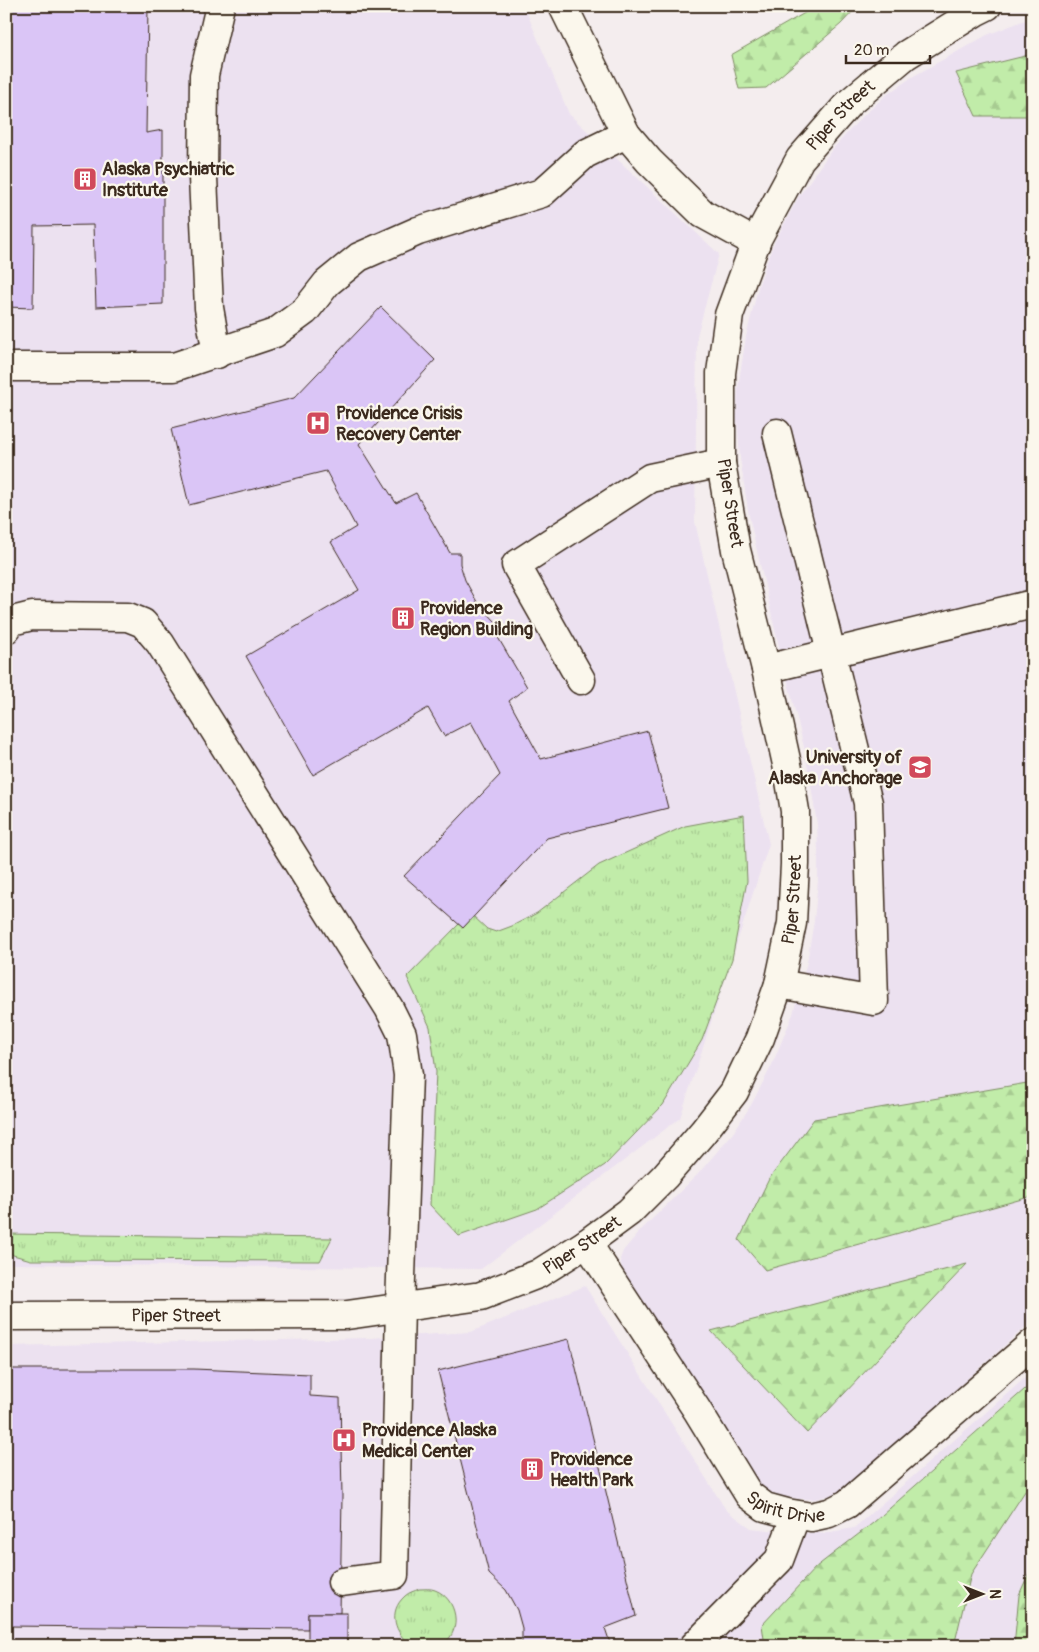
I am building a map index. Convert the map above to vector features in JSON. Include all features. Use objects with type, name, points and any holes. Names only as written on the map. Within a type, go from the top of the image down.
[{"type":"street","points":[[217,354],[209,308],[203,159],[204,75],[220,6]]},
{"type":"street","points":[[563,6],[626,134],[702,214],[756,243]]},
{"type":"street","name":"Piper Street","points":[[6,1316],[347,1315],[481,1296],[538,1274],[587,1243],[629,1212],[666,1176],[704,1132],[734,1092],[760,1038],[779,984],[792,923],[796,864],[794,811],[788,769],[766,669],[736,550],[721,463],[721,373],[729,315],[756,243],[800,159],[849,103],[906,55],[987,6]]},
{"type":"street","points":[[6,368],[174,367],[275,334],[305,311],[326,283],[359,257],[418,231],[542,192],[585,154],[626,134]]},
{"type":"street","points":[[777,433],[868,803],[874,1001],[779,984]]},
{"type":"street","points":[[581,680],[516,565],[650,478],[721,463]]},
{"type":"street","points":[[766,669],[1033,604]]},
{"type":"street","points":[[6,629],[12,622],[32,616],[128,617],[142,623],[160,642],[388,1008],[402,1034],[408,1075],[400,1306],[394,1575],[342,1582]]},
{"type":"street","name":"Spirit Drive","points":[[587,1243],[697,1410],[749,1495],[765,1507],[796,1515],[811,1517],[829,1513],[847,1504],[1033,1343]]},
{"type":"street","points":[[694,1646],[778,1560],[796,1515]]},
{"type":"shaded area","points":[[6,6],[524,6],[569,114],[719,254],[697,336],[695,522],[769,844],[680,1118],[481,1269],[6,1264]]},
{"type":"shaded area","name":"University of Alaska Anchorage","points":[[1033,17],[1033,1320],[841,1492],[816,1499],[800,1499],[782,1496],[765,1490],[751,1479],[624,1277],[620,1259],[623,1251],[639,1232],[698,1174],[733,1133],[751,1105],[771,1067],[793,1014],[807,962],[814,921],[818,880],[817,824],[804,747],[749,516],[740,458],[737,418],[738,387],[746,337],[759,284],[773,245],[799,196],[831,151],[860,119],[885,96],[912,77],[987,35]]},
{"type":"shaded area","name":"Providence Alaska Medical Center","points":[[585,1286],[726,1510],[751,1528],[793,1533],[825,1533],[854,1528],[1033,1371],[1033,1646],[6,1646],[6,1346],[369,1338],[471,1332]]},
{"type":"green space","points":[[817,6],[858,6],[841,24],[766,88],[739,89],[731,55]]},
{"type":"green space","points":[[1033,54],[1033,116],[976,116],[956,73]]},
{"type":"green space","points":[[744,815],[747,881],[732,959],[702,1040],[663,1105],[605,1165],[537,1209],[459,1236],[430,1205],[436,1072],[430,1027],[407,977],[459,924],[463,928],[473,916],[487,929],[496,932],[537,913],[599,865],[685,826]]},
{"type":"green space","points":[[1033,1082],[1033,1196],[765,1270],[739,1240],[769,1179],[814,1119]]},
{"type":"green space","points":[[6,1234],[332,1238],[320,1261],[31,1260],[13,1255],[6,1248]]},
{"type":"green space","points":[[967,1264],[807,1433],[711,1331]]},
{"type":"green space","points":[[1033,1382],[1033,1479],[971,1574],[954,1646],[765,1646],[762,1625],[816,1567],[873,1523]]},
{"type":"green space","points":[[1033,1564],[1033,1646],[1014,1646],[1019,1595]]},
{"type":"green space","points":[[419,1589],[435,1590],[442,1594],[448,1600],[455,1615],[453,1631],[449,1638],[440,1646],[411,1646],[397,1629],[395,1615],[399,1602],[410,1593]]},
{"type":"building","name":"Alaska Psychiatric Institute","points":[[6,6],[148,6],[146,133],[163,130],[163,304],[96,307],[93,225],[34,226],[33,308],[6,307]]},
{"type":"building","name":"Providence Region Building","points":[[381,307],[435,360],[359,444],[396,503],[416,493],[450,553],[460,553],[460,564],[465,580],[477,602],[496,622],[493,629],[527,687],[509,701],[541,759],[648,731],[668,808],[547,838],[463,928],[404,876],[500,775],[471,722],[444,736],[428,708],[313,775],[246,656],[359,590],[331,542],[356,527],[326,471],[189,505],[171,429],[294,398]]},
{"type":"building","name":"Providence Health Park","points":[[569,1339],[636,1616],[605,1628],[611,1646],[522,1646],[522,1628],[517,1610],[506,1590],[489,1574],[438,1371]]},
{"type":"building","points":[[6,1369],[194,1369],[310,1374],[310,1396],[340,1398],[342,1496],[340,1613],[308,1613],[308,1629],[6,1626]]},
{"type":"building","points":[[308,1613],[347,1613],[347,1646],[308,1646]]},
{"type":"place","name":"Alaska Psychiatric Institute","points":[[85,179]]},
{"type":"place","name":"Providence Crisis Recovery Center","points":[[318,423]]},
{"type":"place","name":"Providence Region Building","points":[[403,618]]},
{"type":"place","name":"University of Alaska Anchorage","points":[[920,767]]},
{"type":"place","name":"Providence Alaska Medical Center","points":[[344,1440]]},
{"type":"place","name":"Providence Health Park","points":[[532,1469]]}]
